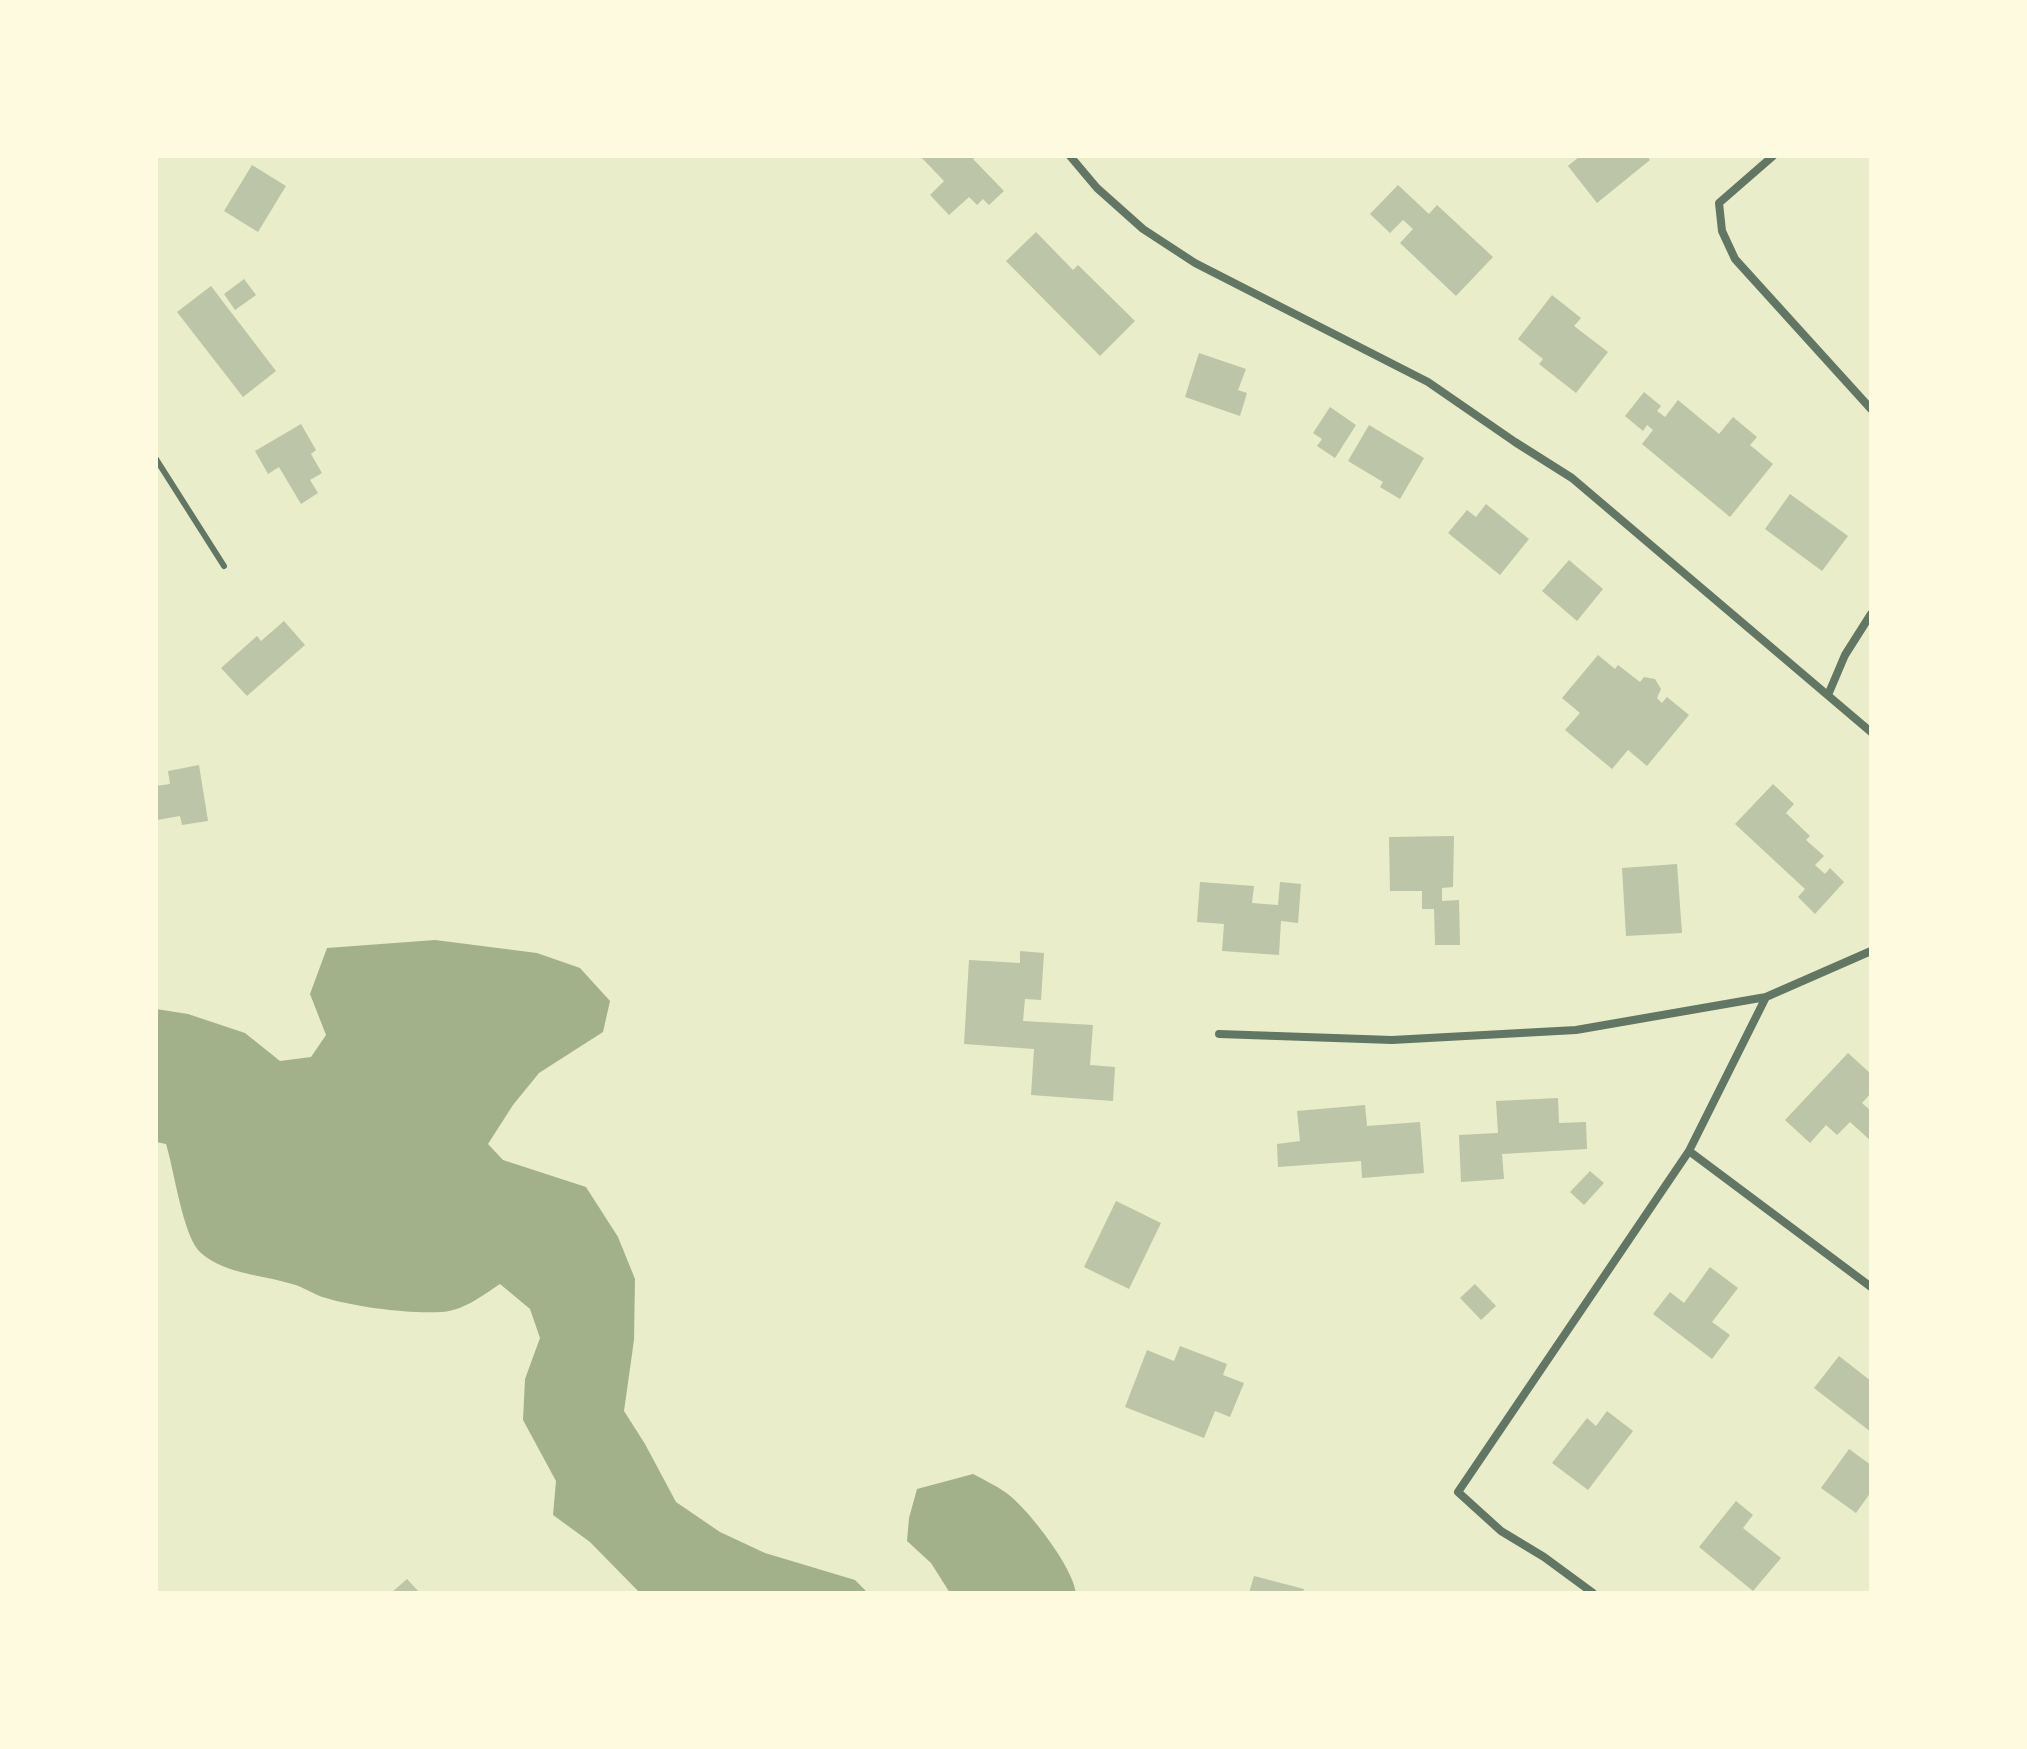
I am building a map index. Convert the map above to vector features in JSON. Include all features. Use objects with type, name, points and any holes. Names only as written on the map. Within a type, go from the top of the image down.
[{"type":"street","points":[[1070,156],[1097,188],[1143,229],[1195,263],[1428,382],[1572,478],[1871,732]]},
{"type":"street","points":[[1773,156],[1719,203],[1722,231],[1735,259],[1871,409]]},
{"type":"street","points":[[1828,695],[1845,655],[1871,614]]},
{"type":"street","points":[[1219,1034],[1392,1040],[1576,1030],[1766,997],[1871,951]]},
{"type":"street","points":[[1593,1593],[1544,1557],[1501,1531],[1458,1492],[1689,1151],[1766,997]]},
{"type":"street","points":[[1689,1151],[1871,1287]]},
{"type":"lane","points":[[156,459],[224,566]]},
{"type":"shaded area","points":[[435,940],[537,953],[580,968],[610,1001],[603,1032],[539,1073],[513,1105],[488,1144],[503,1160],[586,1187],[618,1237],[635,1279],[634,1340],[624,1411],[676,1502],[720,1532],[765,1553],[855,1580],[868,1593],[640,1593],[590,1542],[553,1515],[556,1481],[523,1420],[525,1379],[540,1338],[530,1309],[500,1284],[472,1302],[449,1311],[383,1309],[322,1297],[292,1284],[233,1270],[211,1260],[195,1245],[184,1219],[166,1144],[156,1142],[156,1009],[188,1014],[245,1033],[280,1061],[311,1057],[326,1035],[310,994],[327,948]]},
{"type":"shaded area","points":[[973,1474],[1005,1492],[1025,1510],[1067,1568],[1076,1593],[950,1593],[931,1563],[907,1541],[909,1518],[917,1489]]},
{"type":"building","points":[[920,156],[977,156],[973,159],[1004,191],[989,205],[983,199],[977,205],[969,197],[949,215],[930,195],[944,181]]},
{"type":"building","points":[[1580,156],[1647,156],[1650,160],[1597,203],[1568,166]]},
{"type":"building","points":[[252,165],[286,186],[258,232],[224,211]]},
{"type":"building","points":[[1398,185],[1429,214],[1437,205],[1493,257],[1456,296],[1400,243],[1413,229],[1403,220],[1390,233],[1370,214]]},
{"type":"building","points":[[1036,232],[1073,270],[1078,265],[1135,321],[1100,356],[1006,261]]},
{"type":"building","points":[[244,279],[256,295],[235,310],[224,294]]},
{"type":"building","points":[[211,286],[276,371],[243,397],[177,312]]},
{"type":"building","points":[[1552,295],[1581,318],[1574,326],[1608,352],[1576,393],[1539,364],[1543,359],[1518,339]]},
{"type":"building","points":[[1199,353],[1246,369],[1238,390],[1247,393],[1240,416],[1185,397]]},
{"type":"building","points":[[1644,392],[1661,406],[1657,411],[1665,417],[1678,400],[1719,434],[1733,417],[1757,437],[1750,445],[1773,464],[1730,517],[1642,444],[1653,430],[1647,425],[1643,431],[1625,416]]},
{"type":"building","points":[[1330,407],[1356,425],[1335,458],[1317,446],[1322,439],[1313,433]]},
{"type":"building","points":[[301,424],[316,450],[311,454],[322,473],[310,480],[318,493],[301,504],[279,467],[268,474],[255,451]]},
{"type":"building","points":[[1369,425],[1424,458],[1400,499],[1380,487],[1383,482],[1348,461]]},
{"type":"building","points":[[1790,494],[1848,536],[1822,571],[1765,529]]},
{"type":"building","points":[[1486,504],[1529,539],[1500,575],[1448,533],[1467,510],[1476,517]]},
{"type":"building","points":[[1569,560],[1603,589],[1577,621],[1542,591]]},
{"type":"building","points":[[284,621],[305,645],[247,696],[221,668],[257,636],[261,641]]},
{"type":"building","points":[[1598,655],[1615,669],[1618,665],[1640,682],[1644,677],[1655,679],[1661,689],[1657,698],[1662,703],[1667,697],[1689,715],[1647,766],[1628,750],[1612,769],[1565,730],[1580,713],[1562,698]]},
{"type":"building","points":[[199,765],[208,821],[182,825],[180,816],[157,820],[156,786],[170,784],[168,771]]},
{"type":"building","points":[[1773,784],[1794,804],[1786,813],[1810,836],[1806,840],[1824,856],[1815,865],[1825,874],[1830,868],[1844,882],[1815,914],[1798,897],[1805,889],[1735,824]]},
{"type":"building","points":[[1454,836],[1453,887],[1442,888],[1442,901],[1459,900],[1460,945],[1435,945],[1434,909],[1422,909],[1422,891],[1390,891],[1389,837]]},
{"type":"building","points":[[1677,864],[1682,933],[1626,936],[1622,868]]},
{"type":"building","points":[[1200,882],[1254,886],[1252,903],[1278,905],[1280,882],[1301,884],[1298,923],[1281,921],[1279,955],[1222,951],[1224,924],[1197,922]]},
{"type":"building","points":[[1020,951],[1044,953],[1041,1000],[1025,999],[1023,1021],[1093,1025],[1090,1065],[1115,1067],[1113,1101],[1031,1095],[1034,1049],[964,1044],[969,960],[1020,963]]},
{"type":"building","points":[[1848,1053],[1871,1074],[1871,1093],[1862,1103],[1871,1111],[1871,1141],[1850,1122],[1837,1135],[1826,1125],[1810,1143],[1785,1120]]},
{"type":"building","points":[[1558,1098],[1559,1123],[1586,1122],[1587,1149],[1502,1154],[1504,1179],[1461,1182],[1459,1135],[1498,1133],[1496,1101]]},
{"type":"building","points":[[1365,1105],[1367,1126],[1420,1122],[1424,1173],[1362,1178],[1361,1161],[1278,1167],[1277,1144],[1300,1141],[1297,1111]]},
{"type":"building","points":[[1590,1171],[1604,1183],[1584,1205],[1570,1192]]},
{"type":"building","points":[[1116,1201],[1161,1223],[1129,1289],[1084,1267]]},
{"type":"building","points":[[1710,1267],[1738,1288],[1712,1322],[1730,1335],[1712,1359],[1653,1314],[1670,1292],[1684,1303]]},
{"type":"building","points":[[1475,1284],[1496,1306],[1481,1320],[1460,1298]]},
{"type":"building","points":[[1180,1346],[1227,1364],[1223,1375],[1244,1383],[1230,1417],[1215,1411],[1204,1438],[1125,1407],[1147,1350],[1174,1361]]},
{"type":"building","points":[[1839,1356],[1871,1381],[1871,1432],[1814,1388]]},
{"type":"building","points":[[1607,1411],[1633,1431],[1588,1490],[1552,1463],[1587,1418],[1596,1426]]},
{"type":"building","points":[[1849,1449],[1871,1465],[1871,1492],[1856,1513],[1821,1488]]},
{"type":"building","points":[[1736,1501],[1753,1515],[1743,1528],[1781,1558],[1753,1591],[1699,1547]]},
{"type":"building","points":[[1254,1576],[1304,1589],[1303,1593],[1249,1593]]},
{"type":"building","points":[[407,1579],[420,1593],[391,1593]]}]
